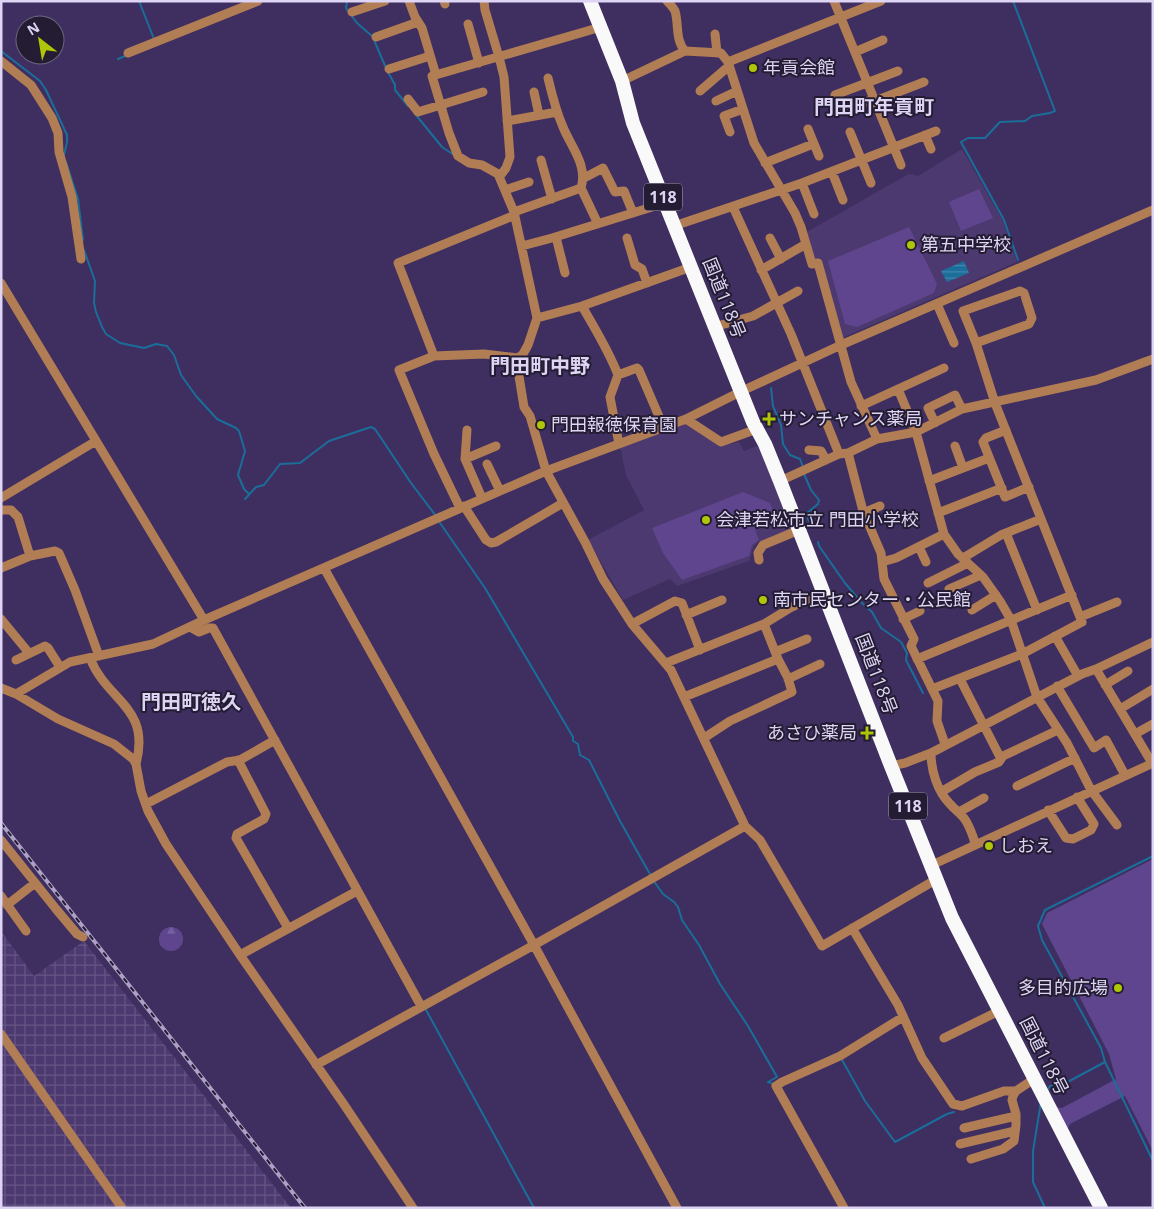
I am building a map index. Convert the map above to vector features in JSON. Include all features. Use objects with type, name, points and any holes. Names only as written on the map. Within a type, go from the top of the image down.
[{"type":"highway","name":"国道118号","points":[[590,1],[622,81],[629,112],[714,327],[780,481],[891,766],[961,937],[1101,1208]]},
{"type":"street","points":[[128,53],[236,5],[258,1]]},
{"type":"street","points":[[352,12],[385,1]]},
{"type":"street","points":[[409,1],[422,28],[436,75]]},
{"type":"street","points":[[484,1],[489,26],[504,77],[510,157],[506,168],[500,176]]},
{"type":"street","points":[[667,1],[674,9],[678,38],[681,47],[685,51]]},
{"type":"street","points":[[834,1],[901,165]]},
{"type":"street","points":[[700,91],[728,64],[881,1]]},
{"type":"street","points":[[376,37],[418,22]]},
{"type":"street","points":[[468,24],[480,63]]},
{"type":"street","points":[[563,503],[490,544],[462,507],[434,454],[399,370],[434,356],[484,354],[518,358],[523,354],[528,345],[537,318],[515,214],[500,176],[493,170],[482,165],[469,163],[458,156],[448,133],[432,76],[601,27]]},
{"type":"street","points":[[715,34],[717,53]]},
{"type":"street","points":[[855,52],[882,40]]},
{"type":"street","points":[[622,81],[685,51],[721,53],[728,64],[754,143],[802,227],[812,264],[818,263],[850,382],[877,439]]},
{"type":"street","points":[[389,69],[430,56]]},
{"type":"street","points":[[1,60],[31,85],[52,118],[58,133],[59,152],[72,197],[81,259]]},
{"type":"street","points":[[835,95],[898,71]]},
{"type":"street","points":[[548,78],[563,128],[577,152],[584,178],[581,188],[598,224]]},
{"type":"street","points":[[839,112],[924,82]]},
{"type":"street","points":[[716,101],[737,91]]},
{"type":"street","points":[[408,99],[418,112],[483,92]]},
{"type":"street","points":[[534,92],[539,115]]},
{"type":"street","points":[[730,132],[724,116],[743,109]]},
{"type":"street","points":[[506,121],[557,112]]},
{"type":"street","points":[[808,130],[818,156]]},
{"type":"street","points":[[674,226],[781,191],[936,131]]},
{"type":"street","points":[[850,132],[871,183]]},
{"type":"street","points":[[925,135],[931,149]]},
{"type":"street","points":[[765,163],[813,144]]},
{"type":"street","points":[[541,160],[552,199]]},
{"type":"street","points":[[584,178],[603,168],[615,192],[624,192],[633,213]]},
{"type":"street","points":[[832,172],[843,200]]},
{"type":"street","points":[[505,190],[529,182]]},
{"type":"street","points":[[802,183],[814,214]]},
{"type":"street","points":[[434,356],[398,262],[581,188]]},
{"type":"street","points":[[522,246],[666,203]]},
{"type":"street","points":[[733,207],[791,334],[839,454]]},
{"type":"street","points":[[16,694],[70,662],[153,644],[482,498],[546,471],[686,419],[841,345],[1153,210]]},
{"type":"street","points":[[556,237],[566,273]]},
{"type":"street","points":[[627,238],[635,264],[642,269],[647,283]]},
{"type":"street","points":[[770,238],[781,259]]},
{"type":"street","points":[[761,270],[806,244]]},
{"type":"street","points":[[537,318],[582,306],[691,267]]},
{"type":"street","points":[[1,283],[204,620]]},
{"type":"street","points":[[714,327],[753,316],[798,291]]},
{"type":"street","points":[[932,689],[960,680],[1022,654],[1082,622],[995,403],[964,311],[1020,291],[1024,292],[1032,318],[1029,324],[976,343]]},
{"type":"street","points":[[937,304],[954,343]]},
{"type":"street","points":[[582,306],[607,348],[618,374],[610,397],[619,444]]},
{"type":"street","points":[[518,358],[524,407],[530,416],[546,471],[603,579],[632,624],[666,664],[704,738],[745,826],[760,840],[822,946],[937,879]]},
{"type":"street","points":[[780,481],[877,439],[916,432],[962,409],[1096,380],[1153,359]]},
{"type":"street","points":[[618,374],[637,368],[639,370],[664,428]]},
{"type":"street","points":[[861,406],[944,368]]},
{"type":"street","points":[[898,389],[916,432],[944,534],[952,546],[981,576],[996,595],[1011,620],[1037,697],[1075,758],[1091,790],[1117,825]]},
{"type":"street","points":[[935,423],[928,408],[956,395],[962,409]]},
{"type":"street","points":[[686,419],[721,442],[757,429]]},
{"type":"street","points":[[467,430],[465,459],[482,498]]},
{"type":"street","points":[[1006,430],[984,440],[989,458],[1005,497],[1029,487]]},
{"type":"street","points":[[1,498],[96,441]]},
{"type":"street","points":[[465,459],[496,446]]},
{"type":"street","points":[[955,446],[963,468]]},
{"type":"street","points":[[809,450],[821,451],[826,460]]},
{"type":"street","points":[[848,453],[863,511],[881,553],[884,579],[914,639],[911,646],[938,701],[936,721],[945,744]]},
{"type":"street","points":[[930,481],[989,458]]},
{"type":"street","points":[[488,464],[500,491]]},
{"type":"street","points":[[938,513],[1002,488]]},
{"type":"street","points":[[863,511],[868,512],[880,506]]},
{"type":"street","points":[[1,510],[11,510],[18,517],[30,556]]},
{"type":"street","points":[[928,583],[966,561],[1006,533],[1041,519]]},
{"type":"street","points":[[759,560],[758,553],[763,544],[799,530]]},
{"type":"street","points":[[1006,533],[1037,610]]},
{"type":"street","points":[[882,562],[896,558],[944,534]]},
{"type":"street","points":[[919,547],[926,562]]},
{"type":"street","points":[[1,568],[30,556],[55,551],[58,553],[75,590],[99,675],[134,716],[138,728],[139,739],[136,764],[141,791],[166,844],[412,1208]]},
{"type":"street","points":[[324,568],[534,945],[677,1208]]},
{"type":"street","points":[[949,589],[981,576]]},
{"type":"street","points":[[666,664],[764,624],[824,592]]},
{"type":"street","points":[[972,610],[996,595]]},
{"type":"street","points":[[917,659],[1072,596]]},
{"type":"street","points":[[686,614],[722,600]]},
{"type":"street","points":[[632,624],[675,601],[682,603],[700,650]]},
{"type":"street","points":[[1080,617],[1117,602]]},
{"type":"street","points":[[903,619],[920,611]]},
{"type":"street","points":[[1,619],[29,653]]},
{"type":"street","points":[[704,738],[730,722],[792,692],[764,624]]},
{"type":"street","points":[[190,627],[199,632],[213,628],[420,1006]]},
{"type":"street","points":[[1055,636],[1078,676]]},
{"type":"street","points":[[684,697],[776,656],[807,639]]},
{"type":"street","points":[[16,660],[45,646],[60,667]]},
{"type":"street","points":[[891,766],[931,752],[1057,686],[1151,646]]},
{"type":"street","points":[[788,679],[820,664]]},
{"type":"street","points":[[932,865],[1152,763],[1096,670]]},
{"type":"street","points":[[1105,685],[1128,671]]},
{"type":"street","points":[[960,680],[1001,759]]},
{"type":"street","points":[[1057,686],[1094,748],[1106,740],[1125,775]]},
{"type":"street","points":[[1,688],[16,694],[58,719],[114,744],[129,755],[136,764]]},
{"type":"street","points":[[1120,709],[1153,689]]},
{"type":"street","points":[[1135,734],[1153,724]]},
{"type":"street","points":[[942,792],[975,772],[999,762],[1003,756],[1058,730]]},
{"type":"street","points":[[146,804],[227,762],[238,760],[275,740]]},
{"type":"street","points":[[931,752],[931,767],[942,792],[948,802],[966,821],[975,844]]},
{"type":"street","points":[[1017,786],[1075,758]]},
{"type":"street","points":[[238,760],[266,814],[264,819],[237,834],[236,838],[288,928]]},
{"type":"street","points":[[1048,810],[1066,838],[1073,839],[1091,830],[1094,824],[1077,797]]},
{"type":"street","points":[[959,812],[984,798]]},
{"type":"street","points":[[316,1065],[745,826]]},
{"type":"street","points":[[1,840],[78,934],[83,937]]},
{"type":"street","points":[[7,905],[35,883]]},
{"type":"street","points":[[240,956],[357,891]]},
{"type":"street","points":[[1,896],[26,931]]},
{"type":"street","points":[[852,928],[898,1005],[922,1058],[953,1104],[962,1106],[1004,1091],[1016,1091]]},
{"type":"street","points":[[944,1038],[999,1011]]},
{"type":"street","points":[[844,1208],[776,1086],[840,1056],[903,1017]]},
{"type":"street","points":[[1,1034],[122,1208]]},
{"type":"street","points":[[972,1159],[1003,1149],[1014,1141],[1016,1116],[1012,1100],[1016,1091],[1034,1079]]},
{"type":"street","points":[[964,1128],[1016,1116]]},
{"type":"street","points":[[960,1144],[1015,1131]]},
{"type":"shaded area","name":"第五中学校","points":[[962,149],[1003,221],[1017,262],[842,338],[821,258],[815,260],[807,232],[905,176],[909,174],[918,176]]},
{"type":"shaded area","name":"会津若松市立 門田小学校","points":[[685,423],[721,446],[739,442],[744,451],[759,445],[791,529],[758,542],[754,546],[749,561],[677,586],[670,579],[623,600],[588,540],[644,510],[626,475],[620,447]]},
{"type":"shaded area","points":[[1,931],[34,976],[84,941],[291,1208],[1,1208]]},
{"type":"green space","points":[[979,189],[993,218],[961,231],[949,202]]},
{"type":"green space","points":[[909,227],[937,284],[934,293],[857,327],[845,324],[828,261]]},
{"type":"green space","points":[[743,492],[770,503],[777,521],[755,530],[759,540],[752,545],[749,556],[682,580],[663,553],[652,528]]},
{"type":"green space","name":"多目的広場","points":[[1153,859],[1153,1151],[1125,1096],[1070,1124],[1065,1134],[1050,1106],[1062,1108],[1116,1079],[1109,1054],[1042,924],[1047,913]]},
{"type":"green space","points":[[171,927],[176,928],[182,934],[182,944],[176,950],[171,951],[166,950],[160,944],[159,939],[160,934],[166,928]]},
{"type":"water","points":[[964,261],[969,273],[947,282],[941,271]]},
{"type":"waterway","points":[[139,1],[154,39]]},
{"type":"waterway","points":[[347,1],[346,8],[348,11]]},
{"type":"waterway","points":[[1013,1],[1055,111],[1032,116],[1025,121],[1000,122],[985,138],[968,138],[961,142],[1004,220],[1018,260]]},
{"type":"waterway","points":[[351,15],[372,36]]},
{"type":"waterway","points":[[374,40],[386,68]]},
{"type":"waterway","points":[[1,51],[40,81],[46,90],[67,135],[64,155]]},
{"type":"waterway","points":[[118,59],[125,56]]},
{"type":"waterway","points":[[388,72],[395,85],[395,90],[408,106]]},
{"type":"waterway","points":[[416,115],[442,147],[454,155]]},
{"type":"waterway","points":[[66,162],[78,199],[83,240]]},
{"type":"waterway","points":[[84,250],[95,281],[94,303],[96,312],[106,334],[120,343],[144,348],[156,344],[167,346],[174,355],[181,375],[196,396],[217,419],[239,431],[245,451],[238,475],[244,489],[249,494]]},
{"type":"waterway","points":[[771,388],[773,406],[781,425],[783,444],[790,455],[800,459],[803,467]]},
{"type":"waterway","points":[[245,499],[256,487],[264,485],[280,464],[300,463],[329,441],[371,427],[375,429],[411,483],[436,516]]},
{"type":"waterway","points":[[804,474],[811,490],[819,500],[818,504],[806,514],[809,521]]},
{"type":"waterway","points":[[438,520],[485,588],[573,737],[573,741],[578,744],[580,755],[589,760],[651,876]]},
{"type":"waterway","points":[[818,542],[845,583],[872,612],[881,628],[901,642],[907,653],[906,660],[923,693]]},
{"type":"waterway","points":[[1153,856],[1045,910],[1038,926],[1042,940],[1101,1048],[1105,1062],[1153,1161]]},
{"type":"waterway","points":[[653,880],[663,894],[678,907],[682,920],[699,945],[720,984],[748,1026],[777,1077],[768,1082],[774,1084]]},
{"type":"waterway","points":[[425,1008],[534,1208]]},
{"type":"waterway","points":[[841,1058],[865,1101],[895,1142],[954,1112]]},
{"type":"waterway","points":[[1047,1091],[1050,1086],[1062,1085],[1105,1062]]},
{"type":"waterway","points":[[1041,1102],[1033,1151],[1033,1182],[1045,1208]]},
{"type":"railway","points":[[1,823],[305,1208]]},
{"type":"place","name":"年貢会館","points":[[753,68]]},
{"type":"place","name":"第五中学校","points":[[911,245]]},
{"type":"place","name":"サンチャンス薬局","points":[[769,419]]},
{"type":"place","name":"門田報徳保育園","points":[[541,425]]},
{"type":"place","name":"会津若松市立 門田小学校","points":[[706,520]]},
{"type":"place","name":"南市民センター・公民館","points":[[763,600]]},
{"type":"place","name":"あさひ薬局","points":[[867,733]]},
{"type":"place","name":"しおえ","points":[[989,846]]},
{"type":"place","name":"多目的広場","points":[[1118,988]]},
{"type":"district","name":"門田町年貢町","points":[[874,107]]},
{"type":"district","name":"門田町中野","points":[[540,366]]},
{"type":"district","name":"門田町徳久","points":[[191,702]]}]
